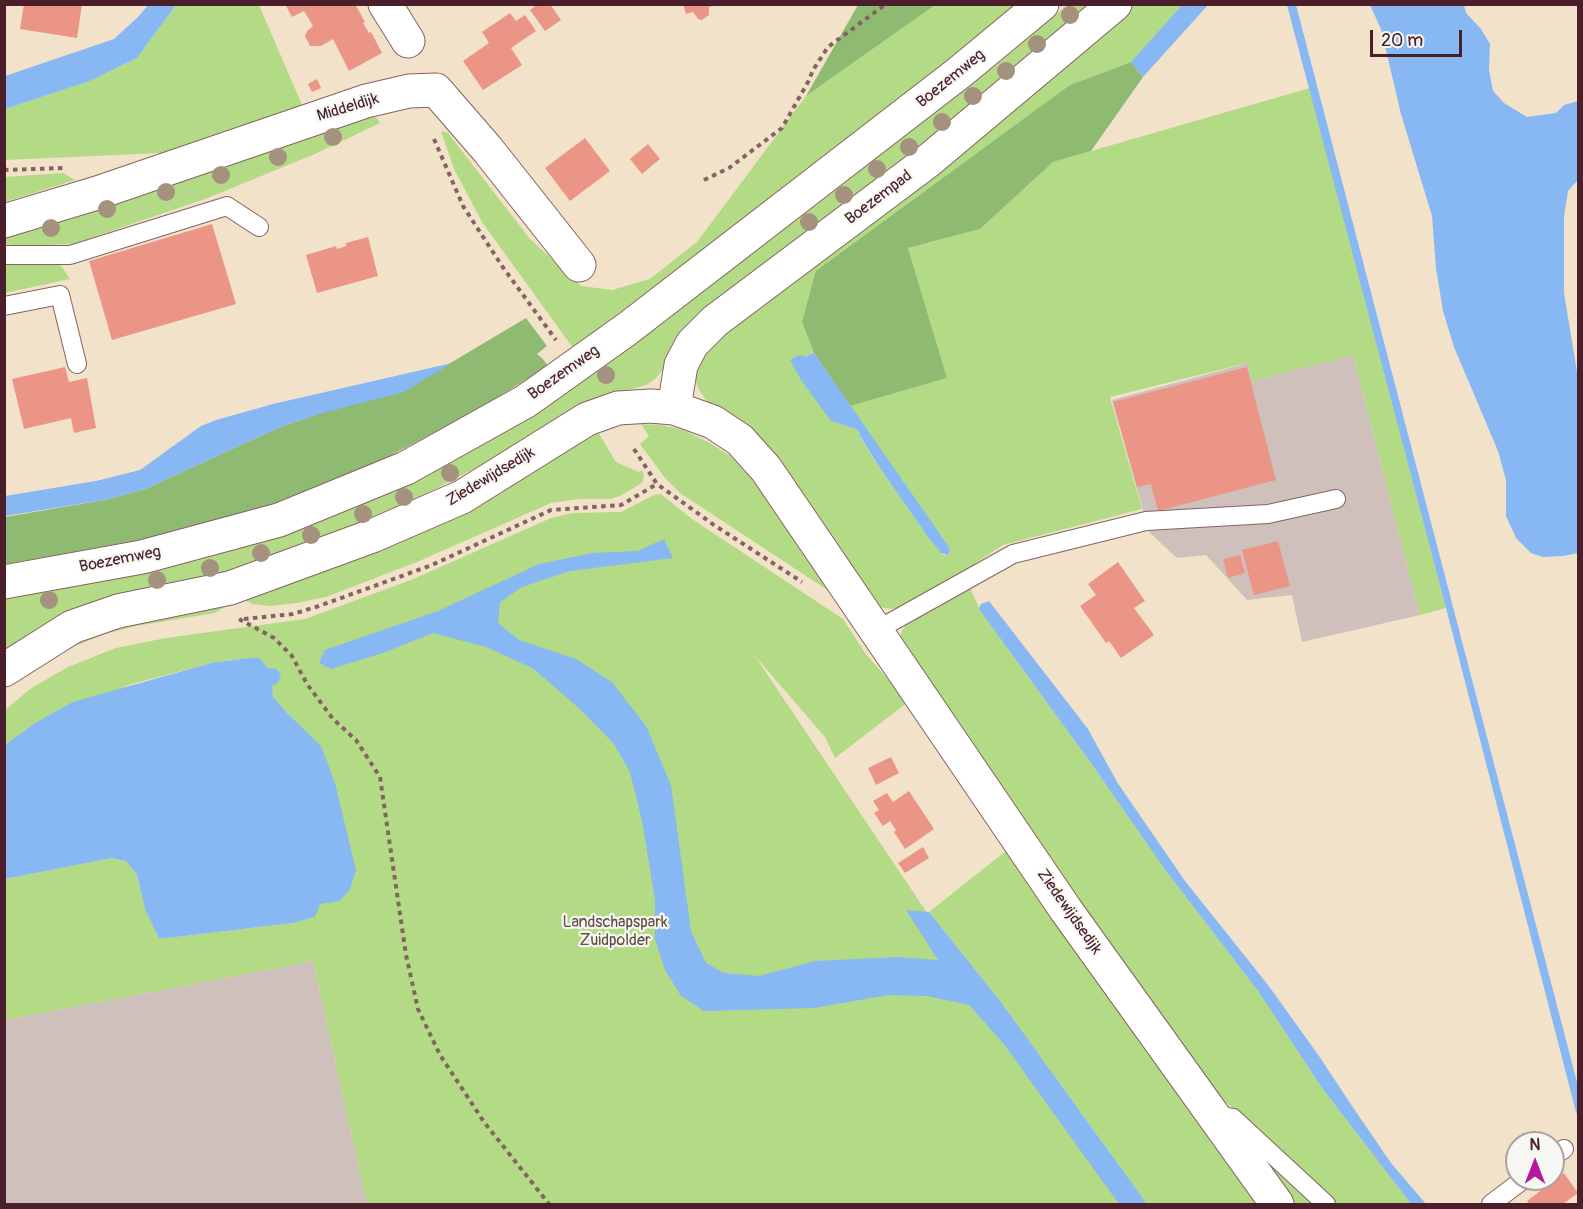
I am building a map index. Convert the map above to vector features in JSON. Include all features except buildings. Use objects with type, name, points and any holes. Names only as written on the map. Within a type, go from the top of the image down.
[{"type":"street","points":[[385,4],[408,41]]},
{"type":"street","name":"Boezemweg","points":[[4,582],[142,557],[279,520],[406,468],[526,400],[627,329],[960,72],[1042,4]]},
{"type":"street","name":"Boezempad","points":[[674,408],[681,365],[692,344],[715,321],[928,161],[1115,4]]},
{"type":"street","points":[[420,89],[436,90],[488,150],[579,265]]},
{"type":"street","name":"Middeldijk","points":[[4,220],[97,193],[366,101],[420,89]]},
{"type":"street","name":"Ziedewijdsedijk","points":[[4,670],[72,627],[118,611],[230,588],[372,536],[462,497],[586,419],[618,408],[651,406],[674,408],[714,422],[740,440],[766,469],[1066,910],[1277,1204]]},
{"type":"lane","points":[[4,255],[70,255],[227,206],[259,227]]},
{"type":"lane","points":[[4,306],[60,295],[77,364]]},
{"type":"lane","points":[[877,630],[1013,554],[1146,521],[1268,514],[1336,499]]},
{"type":"lane","points":[[1213,1115],[1233,1118],[1326,1204]]},
{"type":"lane","points":[[1491,1204],[1508,1191]]},
{"type":"path","points":[[704,180],[729,168],[782,128],[828,47],[886,4]]},
{"type":"path","points":[[420,89],[435,144],[463,206],[502,266],[555,340]]},
{"type":"path","points":[[4,170],[70,167]]},
{"type":"path","points":[[634,449],[657,483],[714,525],[804,583]]},
{"type":"path","points":[[549,1204],[484,1122],[441,1055],[418,1009],[406,955],[380,777],[356,740],[333,719],[307,684],[292,656],[274,638],[238,619],[293,614],[319,606],[432,566],[550,510],[621,505],[657,483]]},
{"type":"shaded area","points":[[1353,355],[1420,615],[1302,642],[1292,595],[1247,600],[1206,555],[1177,558],[1149,532],[1112,400],[1248,363],[1252,381]]},
{"type":"shaded area","points":[[313,961],[367,1204],[5,1204],[5,1020]]},
{"type":"green space","points":[[176,5],[259,5],[302,105],[161,153],[5,160],[5,109],[90,81],[137,58]]},
{"type":"green space","points":[[858,5],[935,5],[806,96]]},
{"type":"green space","points":[[935,5],[1015,5],[885,111],[573,348],[482,222],[454,169],[441,131],[448,133],[530,239],[581,286],[612,290],[650,279],[697,242],[806,96]]},
{"type":"green space","points":[[1067,5],[1093,5],[646,385],[592,400],[498,456],[415,500],[317,543],[231,570],[102,601],[39,627],[5,649],[5,597],[122,578],[198,560],[293,532],[407,485],[494,438],[567,391],[792,223],[1001,61]]},
{"type":"green space","points":[[1127,5],[1182,5],[1131,62],[1070,85],[802,322],[814,353],[808,355],[831,421],[856,429],[860,433],[859,436],[884,474],[930,540],[945,556],[950,551],[949,547],[850,406],[947,378],[908,248],[980,229],[1053,162],[1310,88],[1446,608],[1420,615],[1353,355],[1252,381],[1247,363],[1110,397],[1142,509],[1003,545],[962,572],[898,608],[890,609],[873,602],[721,412],[707,402],[698,388],[694,374],[700,349]]},
{"type":"green space","points":[[1131,62],[1143,77],[1091,151],[1053,162],[980,229],[908,248],[947,378],[850,406],[814,353],[802,322],[816,271],[1070,85]]},
{"type":"green space","points":[[362,114],[377,118],[380,123],[315,154],[205,199],[73,244],[21,246],[5,244],[5,232]]},
{"type":"green space","points":[[63,173],[75,180],[5,202],[5,177]]},
{"type":"green space","points":[[5,262],[59,263],[70,279],[5,293]]},
{"type":"green space","points":[[526,318],[547,346],[537,354],[548,366],[472,413],[370,466],[267,506],[157,537],[5,564],[5,517],[104,500],[145,489],[278,428],[432,374]]},
{"type":"green space","points":[[641,424],[661,425],[683,430],[729,455],[756,484],[835,595],[680,493],[665,478],[640,444],[649,436]]},
{"type":"green space","points":[[598,432],[616,462],[639,472],[642,470],[644,476],[642,483],[610,499],[579,499],[551,503],[417,562],[326,597],[271,606],[252,604],[241,598]]},
{"type":"green space","name":"Landschapspark Zuidpolder","points":[[661,494],[692,519],[843,619],[865,653],[908,702],[835,758],[825,737],[755,656],[1122,1204],[367,1204],[313,961],[5,1020],[5,879],[112,858],[126,861],[137,875],[145,909],[159,939],[293,923],[315,917],[295,722],[273,697],[268,668],[248,658],[211,663],[132,684],[35,723],[5,745],[5,710],[30,689],[68,667],[116,648],[166,638],[305,619],[411,580],[551,518],[572,513],[621,512],[654,495]]},
{"type":"green space","points":[[969,586],[981,612],[1166,871],[1258,991],[1322,1088],[1411,1204],[1334,1204],[1193,1071],[901,642],[901,633],[907,622]]},
{"type":"green space","points":[[225,605],[215,613],[136,626],[105,634],[58,653],[5,687],[5,684],[78,640],[122,626]]},
{"type":"green space","points":[[1006,851],[1259,1204],[1147,1204],[1001,1002],[929,912]]},
{"type":"green space","points":[[1242,1134],[1316,1204],[1294,1204]]},
{"type":"water","points":[[149,4],[176,5],[137,58],[90,81],[5,109],[5,76],[114,39]]},
{"type":"water","points":[[1182,5],[1208,5],[1143,77],[1131,62]]},
{"type":"water","points":[[1287,5],[1296,5],[1578,1086],[1578,1115],[1576,1112]]},
{"type":"water","points":[[1370,5],[1464,5],[1466,13],[1481,29],[1490,44],[1489,70],[1493,91],[1504,103],[1527,117],[1556,113],[1564,105],[1578,101],[1578,180],[1568,191],[1564,216],[1564,293],[1578,378],[1578,553],[1543,557],[1531,553],[1516,538],[1506,516],[1506,480],[1498,451],[1454,347],[1443,311],[1436,268],[1432,216],[1401,114],[1381,29]]},
{"type":"water","points":[[814,353],[949,547],[950,551],[947,555],[941,553],[930,540],[884,474],[859,435],[860,433],[856,429],[831,421],[801,380],[790,360],[799,355],[807,357]]},
{"type":"water","points":[[452,363],[404,392],[319,414],[278,428],[145,489],[104,500],[5,516],[5,496],[96,481],[140,470],[201,426],[216,420],[273,404]]},
{"type":"water","points":[[664,539],[673,558],[570,571],[522,587],[500,602],[498,623],[519,640],[576,659],[612,682],[646,726],[671,785],[691,931],[706,963],[724,973],[759,976],[815,961],[898,957],[938,960],[906,910],[929,912],[1001,1002],[1147,1204],[1119,1204],[1003,1043],[969,1005],[927,996],[888,995],[814,1008],[704,1011],[681,996],[665,970],[655,939],[655,900],[642,821],[630,772],[614,744],[582,711],[534,669],[486,647],[433,633],[383,653],[331,669],[319,663],[325,650],[438,611],[539,564],[593,553],[638,551]]},
{"type":"water","points":[[989,601],[1088,729],[1117,782],[1185,881],[1268,985],[1391,1163],[1426,1204],[1411,1204],[1322,1088],[1258,991],[1166,871],[981,612],[979,608],[981,604]]},
{"type":"water","points":[[259,658],[268,668],[276,669],[281,674],[278,683],[272,686],[273,697],[321,746],[335,783],[356,870],[350,889],[340,901],[320,904],[315,917],[293,923],[159,939],[145,909],[137,875],[126,861],[112,858],[5,879],[6,744],[35,723],[73,702],[211,663]]}]
